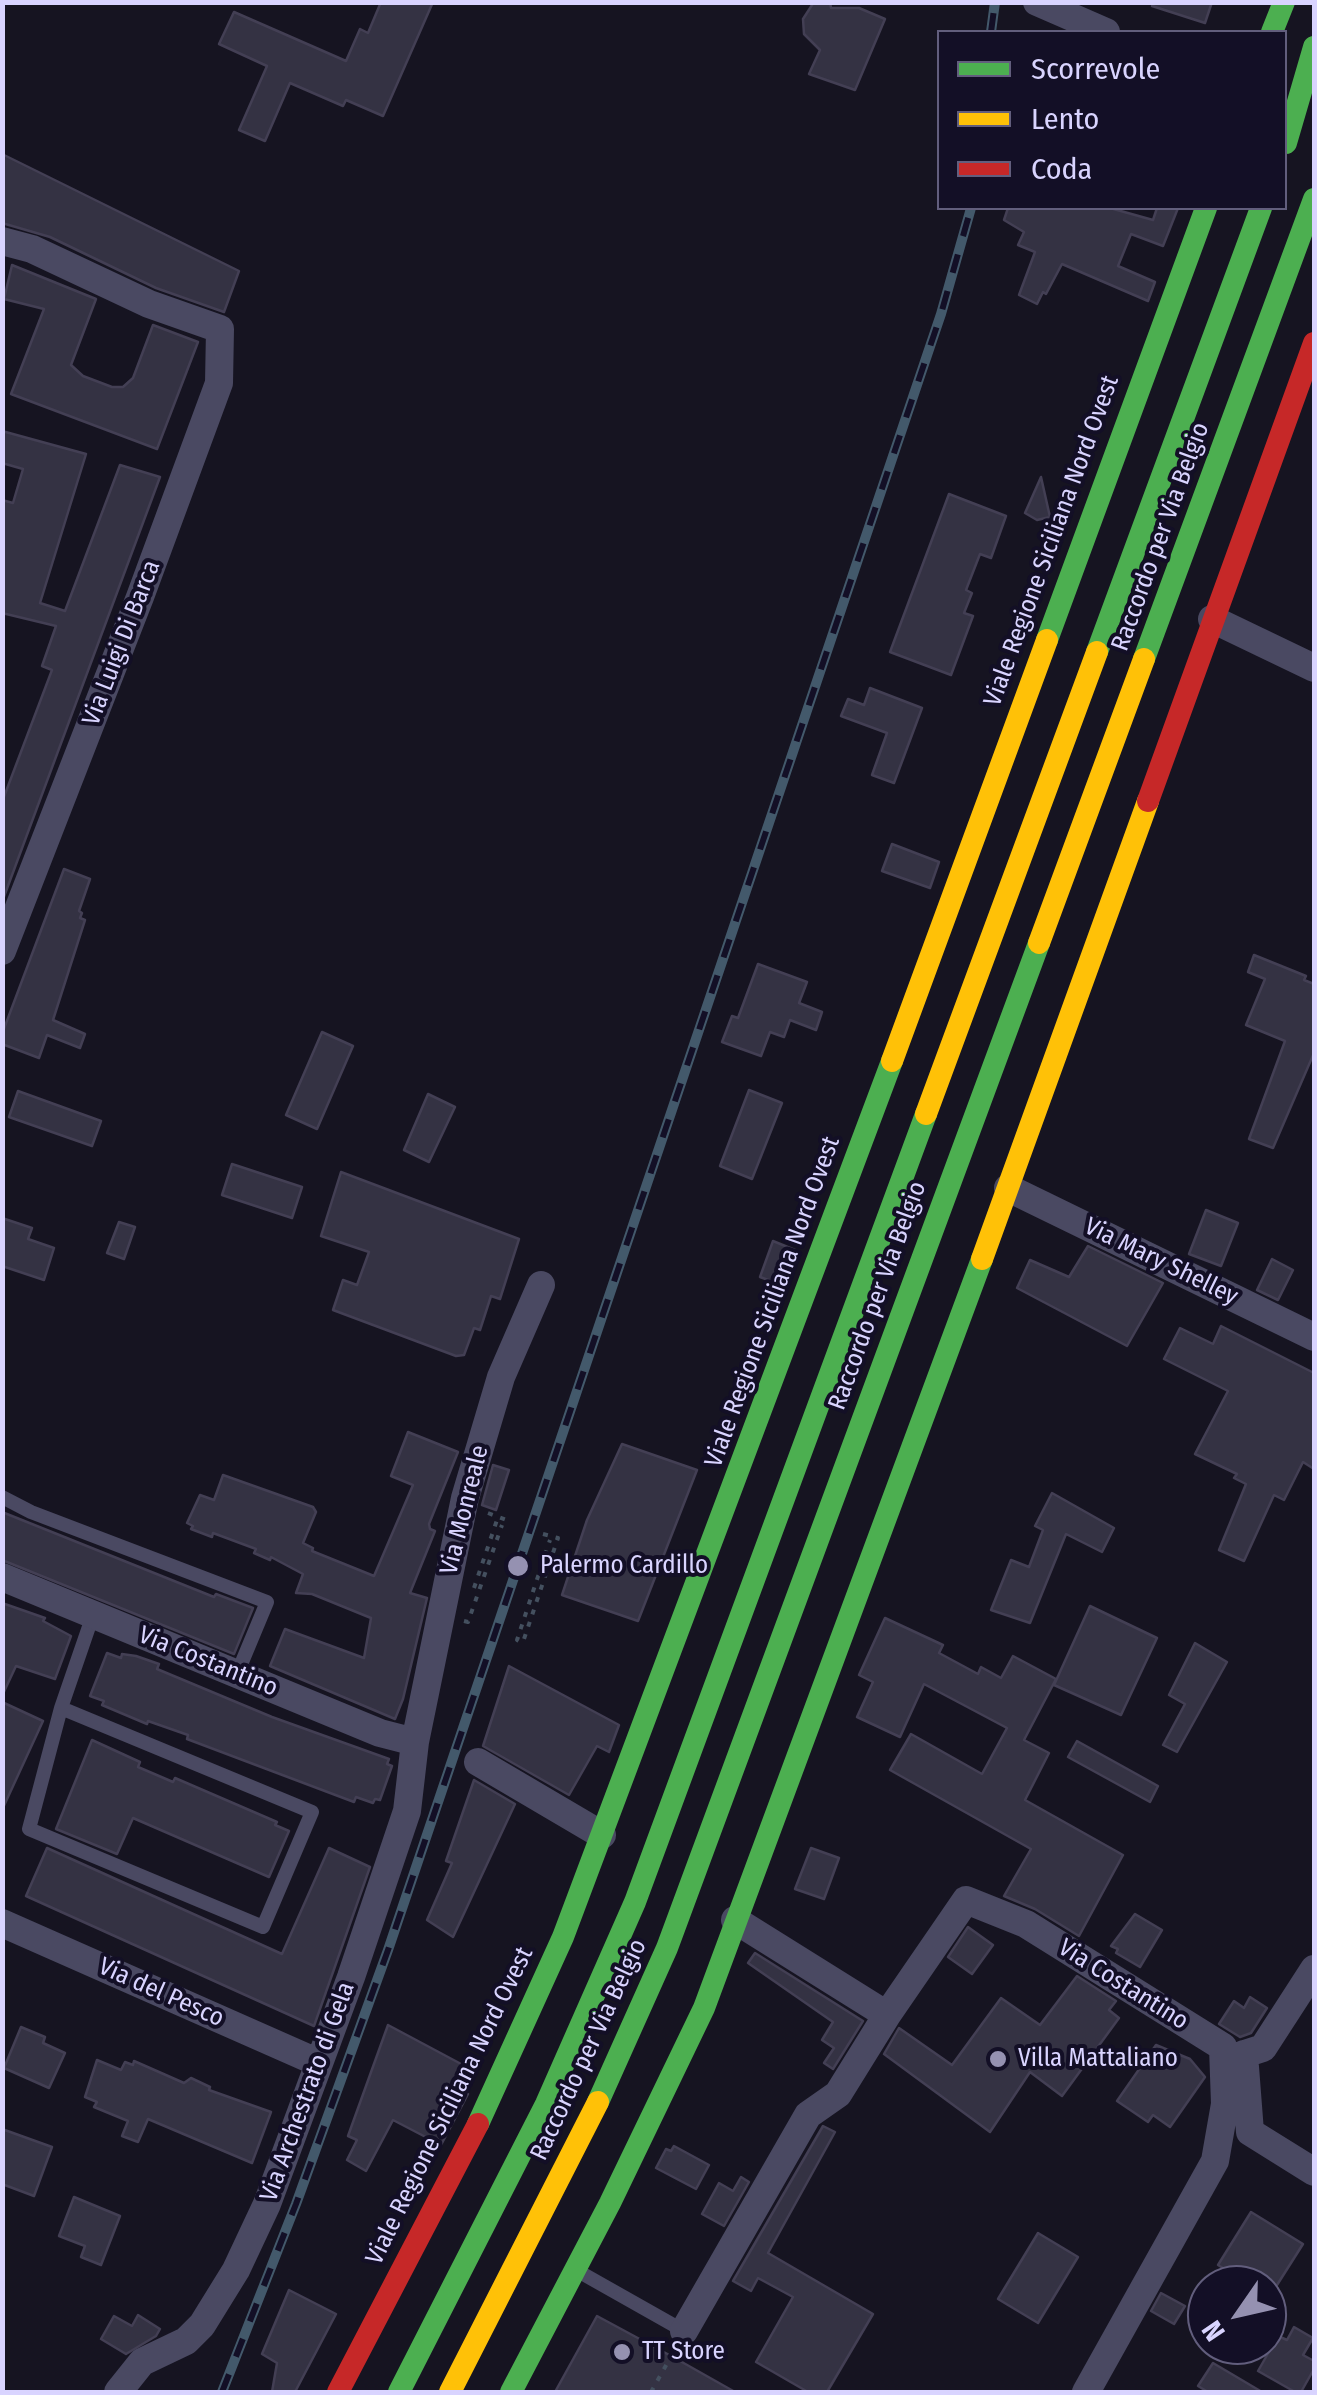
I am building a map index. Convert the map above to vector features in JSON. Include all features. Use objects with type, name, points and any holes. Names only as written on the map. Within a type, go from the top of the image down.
[{"type":"main road","points":[[1273,30],[1284,2]]},
{"type":"main road","points":[[1287,138],[1314,47]]},
{"type":"main road","points":[[1287,140],[1314,66]]},
{"type":"main road","name":"Raccordo per Via Belgio","points":[[450,2392],[590,2120],[667,1948],[1314,199]]},
{"type":"main road","name":"Viale Regione Siciliana Nord Ovest","points":[[338,2392],[487,2106],[562,1937],[762,1413],[1205,210]]},
{"type":"main road","name":"Raccordo per Via Belgio","points":[[399,2392],[546,2104],[635,1902],[1261,210]]},
{"type":"main road","points":[[512,2392],[704,2008],[1008,1188],[1314,343]]},
{"type":"street","points":[[1037,2],[1101,30]]},
{"type":"street","name":"Via Luigi Di Barca","points":[[2,241],[32,249],[150,304],[220,329],[219,383],[2,951]]},
{"type":"street","points":[[1212,619],[1314,668]]},
{"type":"street","name":"Via Mary Shelley","points":[[1008,1188],[1314,1336]]},
{"type":"street","name":"Via Monreale","points":[[415,1742],[464,1498],[501,1377],[541,1285]]},
{"type":"street","name":"Via Costantino","points":[[2,1577],[380,1733],[415,1742]]},
{"type":"street","name":"Via Archestrato di Gela","points":[[118,2392],[142,2362],[186,2341],[202,2325],[236,2270],[268,2204],[407,1810],[415,1742]]},
{"type":"street","points":[[478,1762],[602,1835]]},
{"type":"street","name":"Via Costantino","points":[[888,2014],[966,1900],[1026,1924],[1233,2057]]},
{"type":"street","points":[[684,2331],[808,2115],[838,2094],[888,2014],[735,1920]]},
{"type":"street","name":"Via del Pesco","points":[[2,1923],[319,2063]]},
{"type":"street","points":[[1233,2057],[1263,2048],[1314,1969]]},
{"type":"street","points":[[1233,2057],[1250,2132],[1314,2172]]},
{"type":"street","points":[[1086,2392],[1214,2161],[1233,2057]]},
{"type":"lane","points":[[2,1497],[31,1512],[267,1602],[238,1674]]},
{"type":"lane","points":[[60,1708],[312,1812],[263,1927],[29,1829],[60,1708],[94,1615]]},
{"type":"lane","points":[[576,2270],[684,2331]]},
{"type":"path","points":[[498,1517],[463,1620],[468,1622],[502,1524]]},
{"type":"path","points":[[543,1534],[558,1538],[522,1642],[517,1640],[550,1540]]},
{"type":"path","points":[[651,2392],[684,2331]]},
{"type":"building","points":[[381,2],[433,2],[383,116],[346,100],[343,106],[290,83],[265,141],[239,130],[267,66],[219,44],[234,12],[346,61],[360,29],[368,33]]},
{"type":"building","points":[[814,2],[830,2],[831,8],[859,8],[885,19],[855,90],[809,74],[820,50],[804,34],[803,19]]},
{"type":"building","points":[[1153,2],[1212,2],[1205,23],[1152,6]]},
{"type":"building","points":[[2,154],[239,271],[224,312],[156,288],[50,237],[2,223]]},
{"type":"building","points":[[1007,210],[1117,210],[1153,220],[1156,210],[1177,210],[1163,246],[1131,234],[1118,266],[1155,282],[1148,301],[1062,264],[1037,304],[1019,295],[1035,252],[1018,245],[1024,232],[1004,220]]},
{"type":"building","points":[[12,265],[96,299],[71,365],[83,376],[123,387],[133,378],[153,325],[198,342],[157,449],[11,394],[44,309],[4,299]]},
{"type":"building","points":[[2,431],[86,454],[40,603],[65,611],[120,465],[160,477],[2,902],[2,802],[52,670],[42,666],[56,626],[2,613],[2,500],[13,503],[23,469],[2,463]]},
{"type":"building","points":[[1041,477],[1050,517],[1037,520],[1025,513]]},
{"type":"building","points":[[949,494],[1006,516],[991,558],[980,554],[966,590],[972,593],[964,613],[973,616],[951,675],[890,652]]},
{"type":"building","points":[[870,688],[922,708],[894,783],[872,775],[887,733],[841,716],[848,699],[864,705]]},
{"type":"building","points":[[892,844],[939,862],[930,888],[882,871]]},
{"type":"building","points":[[64,869],[90,879],[79,911],[80,918],[85,920],[53,1020],[85,1034],[80,1048],[47,1035],[39,1058],[2,1044],[2,1034]]},
{"type":"building","points":[[1254,955],[1306,976],[1304,980],[1314,984],[1314,1053],[1273,1148],[1249,1139],[1285,1041],[1246,1025],[1265,979],[1248,972]]},
{"type":"building","points":[[758,964],[807,982],[799,1003],[822,1012],[816,1030],[790,1020],[784,1037],[770,1032],[761,1056],[722,1042],[732,1016],[738,1018]]},
{"type":"building","points":[[322,1032],[353,1046],[317,1129],[286,1115]]},
{"type":"building","points":[[749,1090],[782,1103],[752,1179],[720,1166]]},
{"type":"building","points":[[18,1091],[101,1121],[92,1146],[9,1117]]},
{"type":"building","points":[[428,1094],[455,1107],[429,1162],[404,1150]]},
{"type":"building","points":[[232,1164],[302,1187],[292,1218],[222,1195]]},
{"type":"building","points":[[341,1172],[519,1239],[500,1299],[491,1296],[480,1330],[474,1328],[464,1355],[456,1356],[333,1310],[343,1280],[357,1285],[369,1252],[321,1236]]},
{"type":"building","points":[[1206,1210],[1238,1223],[1221,1266],[1189,1254]]},
{"type":"building","points":[[2,1218],[32,1228],[28,1239],[54,1248],[44,1280],[2,1266]]},
{"type":"building","points":[[119,1222],[135,1227],[124,1259],[107,1253]]},
{"type":"building","points":[[773,1241],[795,1250],[782,1285],[760,1277]]},
{"type":"building","points":[[1088,1246],[1163,1283],[1127,1346],[1017,1288],[1030,1260],[1069,1277]]},
{"type":"building","points":[[1272,1259],[1293,1270],[1278,1300],[1257,1290]]},
{"type":"building","points":[[1221,1326],[1314,1373],[1314,1469],[1303,1462],[1284,1500],[1274,1495],[1244,1561],[1219,1550],[1246,1484],[1234,1478],[1237,1474],[1195,1454],[1228,1391],[1164,1359],[1180,1328],[1213,1344]]},
{"type":"building","points":[[408,1432],[458,1452],[429,1524],[435,1531],[410,1593],[427,1598],[395,1719],[270,1666],[285,1629],[364,1658],[371,1618],[312,1594],[296,1593],[303,1574],[271,1557],[270,1560],[254,1553],[256,1549],[213,1533],[212,1537],[191,1529],[193,1526],[187,1523],[200,1495],[214,1500],[223,1475],[313,1507],[316,1512],[303,1543],[312,1551],[374,1576],[413,1485],[391,1476]]},
{"type":"building","points":[[622,1444],[697,1470],[638,1621],[562,1595],[587,1520]]},
{"type":"building","points":[[493,1465],[509,1470],[496,1510],[482,1505]]},
{"type":"building","points":[[1052,1493],[1114,1528],[1102,1552],[1066,1534],[1030,1623],[991,1610],[1011,1560],[1029,1567],[1043,1530],[1035,1526]]},
{"type":"building","points":[[2,1512],[214,1597],[216,1594],[253,1608],[234,1654],[2,1560]]},
{"type":"building","points":[[2,1603],[45,1618],[43,1621],[71,1636],[55,1679],[16,1666],[2,1696]]},
{"type":"building","points":[[1090,1606],[1157,1638],[1121,1715],[1054,1685]]},
{"type":"building","points":[[885,1618],[943,1645],[939,1653],[978,1674],[981,1667],[1001,1678],[1013,1656],[1056,1679],[1024,1740],[1049,1753],[1025,1800],[1123,1855],[1079,1936],[1035,1909],[1004,1896],[1031,1849],[890,1770],[911,1734],[982,1774],[1007,1728],[924,1684],[900,1737],[857,1717],[873,1682],[859,1675]]},
{"type":"building","points":[[1195,1643],[1227,1662],[1177,1752],[1163,1745],[1185,1704],[1169,1695]]},
{"type":"building","points":[[107,1653],[121,1658],[122,1654],[136,1656],[159,1664],[157,1669],[272,1717],[389,1759],[387,1764],[392,1766],[380,1800],[373,1803],[356,1797],[354,1802],[102,1705],[104,1701],[90,1696]]},
{"type":"building","points":[[509,1666],[619,1725],[609,1752],[597,1746],[569,1795],[483,1746]]},
{"type":"building","points":[[2,1702],[43,1721],[2,1810]]},
{"type":"building","points":[[92,1740],[140,1762],[138,1767],[173,1782],[175,1778],[277,1822],[275,1825],[289,1831],[269,1877],[133,1818],[117,1854],[56,1829]]},
{"type":"building","points":[[1077,1741],[1158,1786],[1150,1802],[1068,1757]]},
{"type":"building","points":[[474,1780],[515,1804],[453,1937],[427,1920],[452,1863],[446,1861]]},
{"type":"building","points":[[47,1848],[282,1954],[329,1848],[370,1867],[314,2026],[26,1896]]},
{"type":"building","points":[[811,1848],[839,1858],[824,1899],[795,1889]]},
{"type":"building","points":[[1135,1914],[1162,1930],[1140,1967],[1111,1946]]},
{"type":"building","points":[[968,1927],[993,1945],[972,1974],[948,1957]]},
{"type":"building","points":[[755,1953],[863,2021],[833,2069],[824,2063],[834,2048],[822,2040],[833,2022],[748,1963]]},
{"type":"building","name":"Villa Mattaliano","points":[[1077,1976],[1116,2001],[1109,2010],[1119,2018],[1062,2096],[1030,2072],[990,2132],[884,2054],[899,2028],[952,2065],[1001,1998],[1040,2025]]},
{"type":"building","points":[[1250,1997],[1267,2008],[1251,2033],[1240,2037],[1219,2024],[1234,2001],[1244,2008]]},
{"type":"building","points":[[388,2025],[463,2065],[454,2085],[468,2094],[441,2145],[393,2120],[366,2171],[347,2160],[357,2140],[348,2136]]},
{"type":"building","points":[[21,2027],[45,2037],[43,2043],[65,2053],[49,2088],[4,2068]]},
{"type":"building","points":[[1156,2045],[1190,2059],[1205,2077],[1170,2127],[1153,2115],[1148,2122],[1117,2101]]},
{"type":"building","points":[[97,2060],[121,2070],[125,2062],[133,2065],[134,2061],[184,2083],[191,2078],[210,2087],[209,2090],[271,2112],[252,2163],[148,2119],[138,2142],[122,2136],[128,2121],[94,2107],[97,2102],[85,2097]]},
{"type":"building","points":[[823,2126],[835,2132],[768,2253],[873,2314],[827,2392],[808,2392],[756,2362],[793,2297],[758,2278],[751,2291],[733,2281]]},
{"type":"building","points":[[2,2129],[52,2147],[34,2196],[2,2184]]},
{"type":"building","points":[[674,2146],[709,2165],[696,2189],[656,2168],[666,2149],[671,2151]]},
{"type":"building","points":[[741,2177],[749,2182],[724,2226],[702,2214],[719,2183],[733,2191]]},
{"type":"building","points":[[74,2197],[120,2216],[101,2265],[81,2257],[85,2246],[59,2236]]},
{"type":"building","points":[[1251,2212],[1303,2244],[1287,2269],[1287,2265],[1218,2265]]},
{"type":"building","points":[[1038,2233],[1078,2257],[1038,2323],[998,2299]]},
{"type":"building","points":[[289,2290],[336,2314],[295,2392],[272,2392],[277,2363],[262,2354]]},
{"type":"building","points":[[1161,2293],[1185,2306],[1174,2324],[1151,2311]]},
{"type":"building","points":[[138,2315],[160,2329],[156,2336],[126,2354],[101,2339],[114,2316],[132,2326]]},
{"type":"building","points":[[597,2316],[673,2357],[735,2392],[555,2392]]},
{"type":"building","points":[[1294,2327],[1313,2338],[1303,2355],[1314,2361],[1314,2369],[1301,2392],[1258,2371],[1261,2365],[1287,2365],[1287,2340]]},
{"type":"building","points":[[1212,2365],[1216,2365],[1262,2392],[1208,2392],[1198,2386]]},
{"type":"railway","points":[[991,30],[995,2]]},
{"type":"railway","points":[[222,2392],[296,2204],[388,1950],[941,314],[970,210]]},
{"type":"traffic: fast","points":[[1273,30],[1284,2]]},
{"type":"traffic: fast","points":[[1287,140],[1314,47]]},
{"type":"traffic: fast","points":[[1144,659],[1314,199]]},
{"type":"traffic: fast","points":[[1047,640],[1205,210]]},
{"type":"traffic: fast","points":[[1097,652],[1260,210]]},
{"type":"traffic: fast","points":[[598,2102],[667,1948],[1039,943]]},
{"type":"traffic: fast","points":[[478,2124],[563,1937],[892,1061]]},
{"type":"traffic: fast","points":[[399,2392],[546,2104],[635,1902],[926,1114]]},
{"type":"traffic: fast","points":[[511,2392],[610,2203],[704,2008],[982,1259]]},
{"type":"traffic: slow","points":[[892,1061],[1047,640]]},
{"type":"traffic: slow","points":[[926,1114],[1097,652]]},
{"type":"traffic: slow","points":[[1039,943],[1144,659]]},
{"type":"traffic: slow","points":[[982,1259],[1148,801]]},
{"type":"traffic: slow","points":[[450,2392],[598,2102]]},
{"type":"traffic: jam","points":[[1148,801],[1314,343]]},
{"type":"traffic: jam","points":[[338,2392],[478,2124]]},
{"type":"place","name":"Palermo Cardillo","points":[[518,1566]]},
{"type":"place","name":"Villa Mattaliano","points":[[998,2059]]},
{"type":"place","name":"TT Store","points":[[622,2352]]}]
